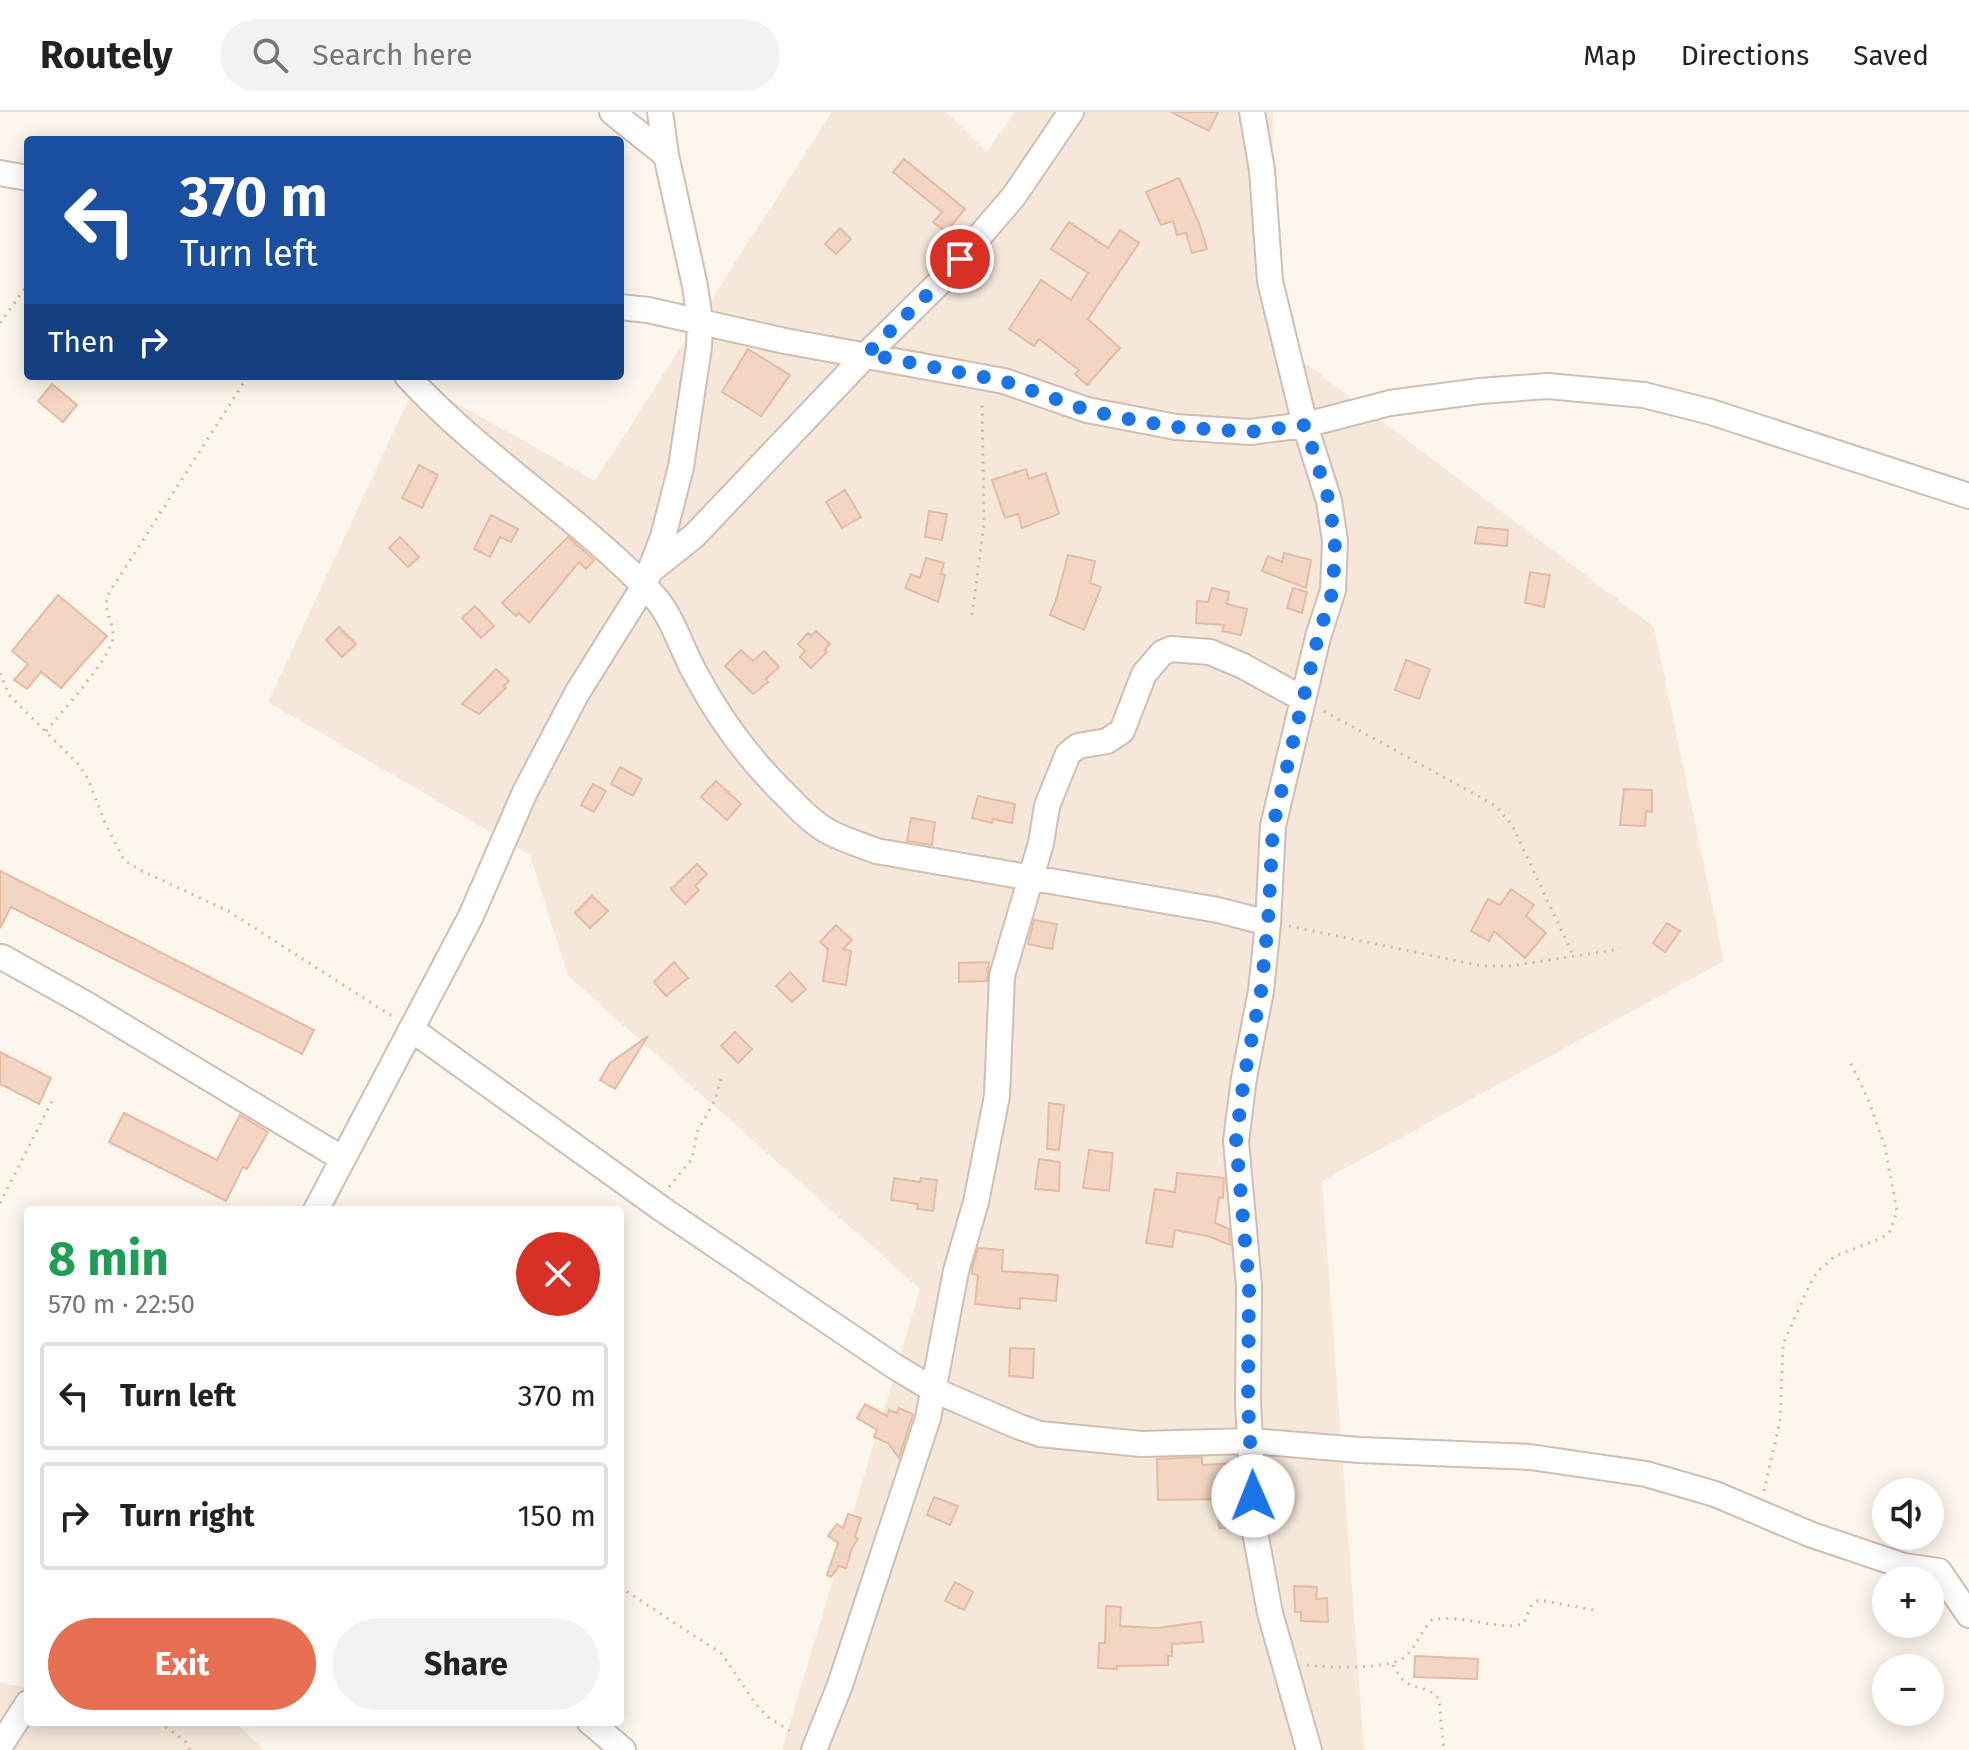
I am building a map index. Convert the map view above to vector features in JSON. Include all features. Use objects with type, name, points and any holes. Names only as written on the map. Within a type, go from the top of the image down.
[{"type":"street","points":[[612,112],[666,155]]},
{"type":"street","points":[[318,1206],[471,916],[539,764],[577,693],[647,579],[663,537],[681,467],[700,320],[660,112]]},
{"type":"street","points":[[647,579],[694,536],[942,280],[1014,196],[1071,112]]},
{"type":"street","points":[[1252,112],[1262,170],[1270,281],[1305,425],[1329,501],[1335,541],[1333,590],[1318,637],[1273,826],[1261,991],[1244,1078],[1236,1141],[1249,1286],[1248,1403],[1255,1532],[1265,1591],[1309,1750]]},
{"type":"street","points":[[0,173],[24,177]]},
{"type":"street","points":[[624,308],[1004,381],[1087,410],[1176,427],[1250,432],[1305,425],[1390,403],[1548,386],[1644,395],[1711,412],[1969,496]]},
{"type":"street","points":[[411,380],[473,442],[647,579],[714,709],[745,753],[803,812],[830,832],[876,851],[1218,910],[1268,923]]},
{"type":"street","points":[[815,1748],[840,1685],[917,1452],[934,1390],[956,1271],[976,1202],[997,1096],[1002,976],[1041,843],[1047,806],[1068,754],[1078,746],[1107,741],[1122,731],[1144,674],[1162,653],[1171,649],[1210,652],[1303,699]]},
{"type":"street","points":[[2,957],[100,1012],[343,1159]]},
{"type":"street","points":[[411,1029],[662,1209],[894,1366],[934,1390],[1005,1422],[1040,1434],[1141,1444],[1252,1441],[1530,1457],[1646,1474],[1715,1494],[1759,1514],[1904,1566],[1939,1571],[1969,1615]]},
{"type":"street","points":[[0,1746],[24,1709]]},
{"type":"street","points":[[595,1726],[623,1750]]},
{"type":"path","points":[[0,323],[24,290]]},
{"type":"path","points":[[972,615],[984,524],[982,377]]},
{"type":"path","points":[[46,731],[95,671],[112,643],[113,635],[105,610],[109,593],[245,380]]},
{"type":"path","points":[[0,673],[9,695],[78,764],[88,779],[124,860],[228,911],[411,1029]]},
{"type":"path","points":[[1303,699],[1496,806],[1512,825],[1573,955]]},
{"type":"path","points":[[1268,923],[1482,966],[1510,966],[1620,949]]},
{"type":"path","points":[[1759,1514],[1780,1421],[1782,1353],[1786,1336],[1818,1271],[1835,1256],[1882,1238],[1890,1231],[1897,1211],[1885,1147],[1868,1099],[1850,1062]]},
{"type":"path","points":[[662,1209],[670,1185],[692,1159],[697,1132],[715,1100],[721,1079]]},
{"type":"path","points":[[0,1203],[54,1097]]},
{"type":"path","points":[[624,1590],[722,1654],[741,1685],[768,1717],[815,1748]]},
{"type":"path","points":[[1284,1659],[1320,1667],[1392,1664],[1409,1653],[1424,1627],[1432,1620],[1462,1618],[1517,1626],[1524,1623],[1534,1603],[1543,1600],[1594,1610]]},
{"type":"path","points":[[1392,1664],[1404,1682],[1428,1690],[1439,1699],[1444,1750]]},
{"type":"path","points":[[164,1726],[186,1742],[190,1750]]},
{"type":"shaded area","points":[[832,112],[946,112],[987,152],[1015,112],[1273,112],[1275,340],[1654,627],[1724,961],[1322,1181],[1364,1750],[782,1750],[920,1289],[568,976],[530,855],[268,702],[417,381],[595,481]]},
{"type":"shaded area","points":[[0,1683],[24,1686],[24,1726],[239,1726],[264,1750],[0,1750]]},
{"type":"building","points":[[1171,112],[1218,112],[1209,131]]},
{"type":"building","points":[[904,159],[965,209],[946,232],[933,222],[942,212],[893,172]]},
{"type":"building","points":[[1179,178],[1207,249],[1192,253],[1186,233],[1177,235],[1173,221],[1161,225],[1146,192]]},
{"type":"building","points":[[1069,222],[1108,248],[1120,230],[1139,243],[1088,319],[1120,348],[1087,385],[1075,374],[1079,370],[1039,339],[1034,346],[1009,329],[1041,280],[1071,300],[1088,273],[1051,249]]},
{"type":"building","points":[[840,228],[851,239],[836,254],[825,244]]},
{"type":"building","points":[[748,349],[790,375],[761,416],[722,392]]},
{"type":"building","points":[[52,384],[77,405],[63,422],[38,401]]},
{"type":"building","points":[[419,465],[438,475],[422,508],[402,498]]},
{"type":"building","points":[[1026,469],[1029,479],[1046,473],[1059,514],[1022,528],[1018,514],[1005,518],[992,480]]},
{"type":"building","points":[[845,490],[861,517],[842,528],[826,502]]},
{"type":"building","points":[[929,511],[947,514],[942,540],[925,537]]},
{"type":"building","points":[[491,515],[518,529],[511,542],[500,537],[490,557],[474,549]]},
{"type":"building","points":[[1478,527],[1508,530],[1507,546],[1475,543]]},
{"type":"building","points":[[400,537],[419,557],[408,567],[389,548]]},
{"type":"building","points":[[568,537],[594,560],[586,569],[579,562],[529,623],[519,613],[516,616],[502,603]]},
{"type":"building","points":[[1284,553],[1311,560],[1306,588],[1262,571],[1268,556],[1282,562]]},
{"type":"building","points":[[1068,555],[1095,561],[1090,583],[1101,587],[1084,630],[1050,615]]},
{"type":"building","points":[[926,558],[944,563],[941,574],[945,575],[938,602],[905,588],[911,574],[920,578]]},
{"type":"building","points":[[1530,572],[1550,575],[1544,607],[1525,603]]},
{"type":"building","points":[[1212,588],[1229,592],[1227,604],[1247,609],[1241,635],[1222,631],[1224,625],[1196,623],[1197,601],[1208,602]]},
{"type":"building","points":[[1293,588],[1307,592],[1302,613],[1287,608]]},
{"type":"building","points":[[58,595],[107,636],[61,688],[41,672],[27,689],[14,680],[28,664],[12,651]]},
{"type":"building","points":[[475,606],[494,626],[481,638],[462,618]]},
{"type":"building","points":[[339,627],[356,644],[342,657],[326,640]]},
{"type":"building","points":[[816,631],[830,644],[825,650],[827,652],[811,668],[800,657],[805,651],[798,644],[808,633],[811,636]]},
{"type":"building","points":[[741,650],[753,661],[764,651],[779,667],[766,679],[768,682],[753,694],[725,666]]},
{"type":"building","points":[[1406,660],[1430,669],[1419,699],[1395,690]]},
{"type":"building","points":[[496,669],[509,681],[504,686],[506,688],[479,714],[462,704]]},
{"type":"building","points":[[620,767],[642,779],[633,796],[611,784]]},
{"type":"building","points":[[716,781],[741,804],[727,820],[701,797]]},
{"type":"building","points":[[593,784],[606,791],[594,812],[581,805]]},
{"type":"building","points":[[1624,789],[1652,790],[1652,812],[1646,811],[1645,826],[1620,825]]},
{"type":"building","points":[[978,796],[1015,804],[1012,823],[993,819],[992,823],[972,818]]},
{"type":"building","points":[[911,818],[935,822],[932,845],[907,841]]},
{"type":"building","points":[[697,864],[707,874],[695,886],[699,890],[685,904],[671,889]]},
{"type":"building","points":[[0,871],[314,1030],[302,1054],[11,907],[0,928]]},
{"type":"building","points":[[1511,889],[1534,905],[1526,916],[1546,933],[1525,958],[1494,931],[1489,941],[1471,931],[1488,899],[1500,905]]},
{"type":"building","points":[[592,896],[608,911],[590,928],[575,913]]},
{"type":"building","points":[[1034,920],[1057,924],[1052,949],[1028,944]]},
{"type":"building","points":[[1667,923],[1680,931],[1665,952],[1653,943]]},
{"type":"building","points":[[836,925],[852,940],[843,949],[851,951],[846,985],[823,981],[828,949],[820,942]]},
{"type":"building","points":[[674,962],[688,978],[666,996],[654,982]]},
{"type":"building","points":[[989,962],[987,981],[959,982],[959,963]]},
{"type":"building","points":[[790,972],[806,989],[792,1002],[776,986]]},
{"type":"building","points":[[735,1032],[752,1049],[738,1063],[721,1046]]},
{"type":"building","points":[[648,1036],[615,1089],[600,1080],[610,1063]]},
{"type":"building","points":[[0,1052],[51,1078],[39,1104],[0,1084]]},
{"type":"building","points":[[1049,1103],[1064,1105],[1059,1150],[1047,1149]]},
{"type":"building","points":[[124,1113],[217,1160],[240,1115],[268,1132],[247,1169],[243,1167],[226,1201],[109,1142]]},
{"type":"building","points":[[1089,1150],[1113,1153],[1109,1191],[1083,1188]]},
{"type":"building","points":[[1039,1159],[1060,1162],[1059,1191],[1035,1189]]},
{"type":"building","points":[[1177,1173],[1224,1178],[1223,1198],[1219,1197],[1215,1223],[1229,1229],[1230,1245],[1208,1236],[1175,1230],[1172,1247],[1146,1243],[1155,1189],[1175,1192]]},
{"type":"building","points":[[894,1178],[920,1182],[921,1178],[937,1180],[933,1211],[917,1209],[918,1204],[891,1200]]},
{"type":"building","points":[[978,1248],[1003,1250],[1002,1271],[1058,1275],[1056,1301],[1020,1298],[1020,1309],[975,1304],[978,1275],[972,1274],[972,1269]]},
{"type":"building","points":[[1010,1348],[1034,1349],[1033,1378],[1009,1376]]},
{"type":"building","points":[[865,1404],[887,1416],[889,1410],[897,1413],[899,1408],[913,1414],[899,1458],[888,1443],[874,1437],[877,1430],[857,1418]]},
{"type":"building","points":[[1202,1457],[1202,1465],[1236,1463],[1240,1527],[1219,1528],[1217,1499],[1158,1500],[1157,1459]]},
{"type":"building","points":[[934,1497],[958,1506],[950,1525],[927,1515]]},
{"type":"building","points":[[848,1514],[861,1518],[855,1537],[858,1539],[846,1568],[839,1566],[831,1577],[827,1575],[838,1543],[828,1536],[837,1524],[843,1528]]},
{"type":"building","points":[[955,1582],[973,1592],[964,1610],[945,1601]]},
{"type":"building","points":[[1294,1586],[1317,1587],[1316,1599],[1327,1598],[1328,1622],[1301,1621],[1301,1612],[1295,1612]]},
{"type":"building","points":[[1106,1606],[1121,1607],[1120,1626],[1157,1628],[1201,1622],[1203,1642],[1172,1644],[1168,1665],[1098,1668],[1099,1643],[1105,1643]]},
{"type":"building","points":[[1415,1656],[1478,1659],[1477,1679],[1414,1677]]},
{"type":"route","points":[[960,259],[867,354],[1004,381],[1087,410],[1176,427],[1250,432],[1305,425],[1329,501],[1335,541],[1333,590],[1318,637],[1273,826],[1261,991],[1244,1078],[1236,1141],[1249,1286],[1248,1403],[1253,1496]]}]
